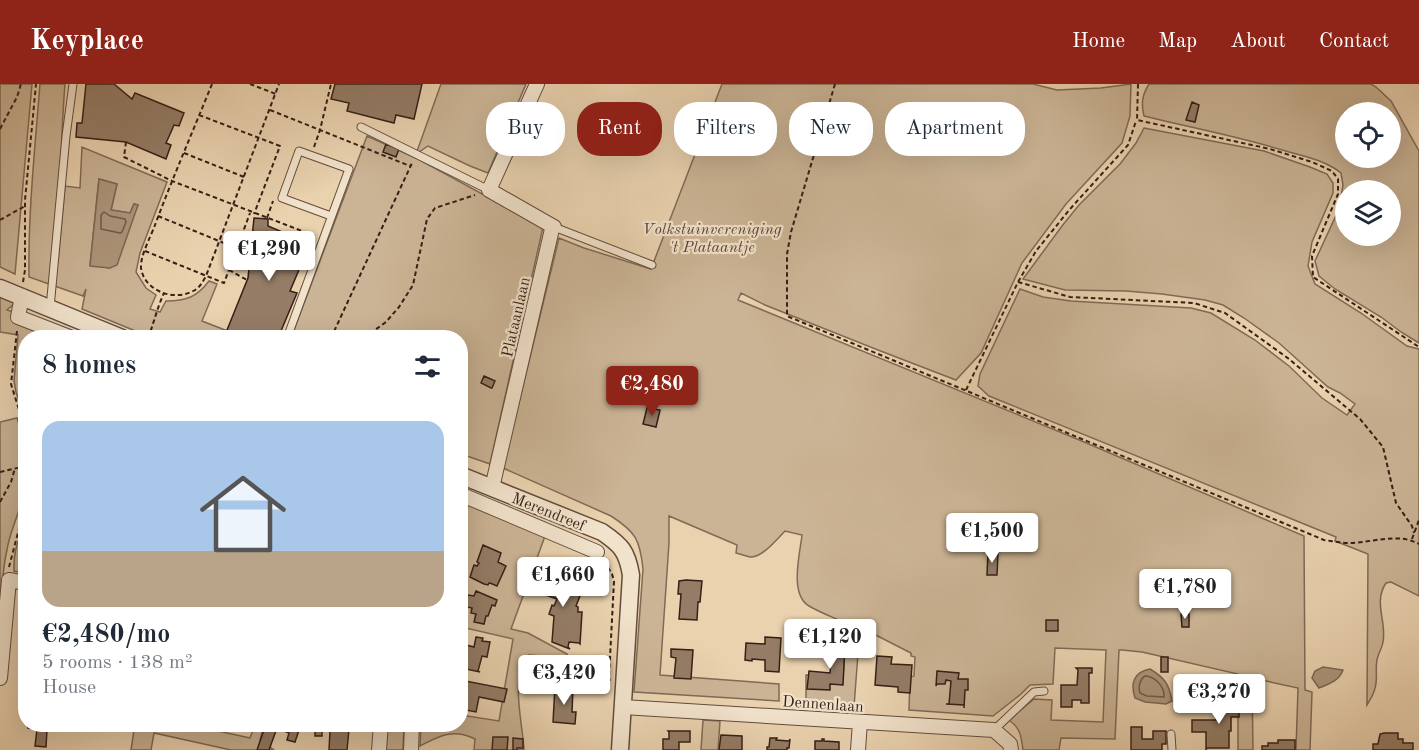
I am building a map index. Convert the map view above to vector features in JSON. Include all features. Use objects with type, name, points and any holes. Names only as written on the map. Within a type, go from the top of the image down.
[{"type":"street","points":[[537,84],[489,190],[554,227]]},
{"type":"street","name":"Plataanlaan","points":[[492,488],[554,227]]},
{"type":"street","points":[[0,288],[22,292],[50,309],[102,330]]},
{"type":"street","points":[[22,292],[18,317],[51,330]]},
{"type":"street","name":"Merendreef","points":[[468,478],[602,532],[618,543],[628,559],[631,575],[623,707]]},
{"type":"street","name":"Merendreef","points":[[468,502],[597,552]]},
{"type":"street","points":[[0,678],[9,580],[18,582]]},
{"type":"street","points":[[620,750],[623,707]]},
{"type":"street","name":"Dennenlaan","points":[[623,707],[994,730]]},
{"type":"street","points":[[858,750],[860,722]]},
{"type":"street","points":[[994,730],[1010,744],[1011,750]]},
{"type":"street","points":[[379,750],[380,732]]},
{"type":"street","points":[[411,750],[412,732]]},
{"type":"lane","points":[[50,309],[73,84]]},
{"type":"lane","points":[[361,127],[489,190]]},
{"type":"lane","points":[[290,330],[349,169],[299,151],[282,198],[331,216]]},
{"type":"lane","points":[[554,227],[652,265]]},
{"type":"lane","points":[[994,730],[1034,692],[1044,691]]},
{"type":"lane","points":[[1172,734],[1172,750]]},
{"type":"path","points":[[0,129],[17,97],[21,84]]},
{"type":"path","points":[[22,292],[25,270],[25,206],[36,84]]},
{"type":"path","points":[[212,84],[158,216],[141,265],[143,275],[153,288],[175,296],[193,292],[201,286],[206,276],[279,84]]},
{"type":"path","points":[[250,84],[276,94]]},
{"type":"path","points":[[311,156],[331,84]]},
{"type":"path","points":[[835,84],[791,232],[787,254],[787,316],[1324,540],[1345,543],[1396,538],[1412,540],[1419,544]]},
{"type":"path","points":[[966,390],[1018,282],[1036,251],[1070,209],[1128,145],[1137,120],[1138,84]]},
{"type":"path","points":[[270,110],[410,166]]},
{"type":"path","points":[[199,115],[280,146],[255,214]]},
{"type":"path","points":[[1137,120],[1270,149],[1332,171],[1338,179],[1338,194],[1312,256],[1313,277],[1419,347]]},
{"type":"path","points":[[126,142],[123,157],[172,181],[323,239]]},
{"type":"path","points":[[184,153],[244,177]]},
{"type":"path","points":[[335,330],[416,154]]},
{"type":"path","points":[[374,330],[399,307],[413,285],[427,219],[435,208],[489,190]]},
{"type":"path","points":[[267,218],[273,201],[282,198]]},
{"type":"path","points":[[0,220],[25,206]]},
{"type":"path","points":[[145,251],[224,283],[250,212]]},
{"type":"path","points":[[158,216],[237,248]]},
{"type":"path","points":[[229,270],[247,280]]},
{"type":"path","points":[[1018,282],[1070,297],[1194,303],[1225,313],[1288,359],[1360,419],[1383,447],[1396,503],[1412,526],[1414,533]]},
{"type":"path","points":[[151,330],[156,309],[164,293]]},
{"type":"path","points":[[18,317],[11,384],[18,406]]},
{"type":"path","points":[[0,472],[18,467]]},
{"type":"path","points":[[0,502],[1,496],[11,482],[15,468]]},
{"type":"path","points":[[1412,540],[1419,520]]},
{"type":"path","points":[[9,580],[10,562],[18,532]]},
{"type":"green space","points":[[0,84],[32,84],[15,274],[0,267]]},
{"type":"green space","points":[[40,84],[65,84],[58,262],[65,186],[80,188],[82,147],[167,182],[140,253],[136,272],[146,288],[156,295],[150,309],[160,312],[166,301],[191,297],[209,281],[217,284],[202,321],[225,330],[133,330],[82,309],[86,289],[83,296],[29,277],[31,204]],"holes":[[[99,179],[117,184],[111,210],[130,213],[134,204],[138,205],[110,268],[90,265]]]},
{"type":"green space","points":[[441,84],[526,84],[518,102],[486,102],[486,156],[495,156],[488,173],[428,146],[416,154]]},
{"type":"green space","name":"Volkstuinvereniging 't Plataantje","points":[[722,84],[1033,84],[1057,90],[1131,84],[1130,116],[1122,143],[1066,204],[1022,263],[981,353],[956,380],[765,305],[741,293],[738,300],[1077,439],[1304,536],[1305,690],[1312,692],[1310,750],[1296,750],[1298,688],[1252,678],[1253,750],[1238,750],[1238,674],[1142,652],[1122,650],[1119,650],[1115,739],[1061,738],[1059,750],[1023,750],[1020,733],[1009,720],[1034,699],[1052,700],[1051,720],[1103,722],[1106,650],[1055,648],[1053,684],[1030,685],[993,716],[909,710],[910,677],[914,676],[915,657],[860,627],[854,707],[806,703],[806,675],[843,676],[847,624],[809,606],[799,593],[797,573],[802,535],[785,531],[764,551],[750,557],[736,553],[737,545],[669,516],[660,675],[779,684],[779,701],[634,692],[643,569],[635,538],[626,527],[611,516],[503,468],[559,238],[651,269],[694,156],[777,156],[777,102],[715,102]]},
{"type":"green space","points":[[1149,84],[1371,84],[1376,87],[1392,102],[1335,102],[1335,168],[1401,168],[1401,119],[1419,151],[1419,343],[1335,289],[1319,276],[1315,261],[1335,218],[1335,246],[1401,246],[1401,180],[1342,180],[1341,173],[1323,162],[1235,137],[1144,116],[1145,92]]},
{"type":"green space","points":[[1144,128],[1264,151],[1327,174],[1333,183],[1333,193],[1312,242],[1308,266],[1315,284],[1407,346],[1419,349],[1419,596],[1391,582],[1386,583],[1382,590],[1380,605],[1384,635],[1377,660],[1374,690],[1367,705],[1368,554],[1335,541],[1336,537],[989,396],[978,386],[980,374],[1020,289],[1043,297],[1071,301],[1191,308],[1211,313],[1255,340],[1289,366],[1322,398],[1347,415],[1355,404],[1328,387],[1279,343],[1223,305],[1162,294],[1065,290],[1023,279],[1079,205],[1120,164]]},
{"type":"green space","points":[[367,136],[418,159],[543,227],[490,464],[468,456],[468,330],[294,330]]},
{"type":"green space","points":[[0,296],[15,303],[7,310],[48,323],[49,330],[18,330],[18,335],[0,332]]},
{"type":"green space","points":[[18,335],[18,398],[14,381]]},
{"type":"green space","points":[[17,418],[18,422],[18,513],[5,558],[0,615],[0,422]]},
{"type":"green space","points":[[469,501],[548,528],[511,629],[528,633],[567,654],[567,674],[541,656],[529,655],[523,664],[518,687],[524,750],[474,750],[475,739],[460,734],[440,736],[420,746],[421,732],[468,732],[468,716],[499,721],[513,639],[468,629]]},
{"type":"green space","points":[[18,542],[18,572],[14,571]]},
{"type":"green space","points":[[703,720],[720,721],[718,750],[701,750]]},
{"type":"green space","points":[[134,732],[222,732],[250,738],[252,732],[262,732],[260,740],[274,750],[231,750],[154,733],[151,750],[131,750]]},
{"type":"green space","points":[[387,732],[404,732],[403,750],[386,750]]},
{"type":"water","points":[[99,179],[117,184],[111,210],[130,213],[134,204],[138,205],[117,265],[110,268],[90,266]]},
{"type":"water","points":[[1323,667],[1343,670],[1336,679],[1319,688],[1312,678],[1315,671]]},
{"type":"water","points":[[1150,669],[1165,682],[1172,701],[1166,704],[1145,702],[1135,698],[1133,683],[1135,679],[1140,673]]},
{"type":"building","points":[[86,84],[114,84],[132,99],[135,93],[184,113],[179,126],[174,125],[166,143],[171,145],[166,159],[126,142],[76,137],[77,123],[82,123]]},
{"type":"building","points":[[335,84],[422,84],[414,119],[396,115],[394,123],[347,111],[349,103],[331,99]]},
{"type":"building","points":[[1192,102],[1199,105],[1195,122],[1186,120]]},
{"type":"building","points":[[386,144],[399,149],[396,157],[383,152]]},
{"type":"building","points":[[254,218],[268,219],[268,226],[296,238],[298,233],[312,239],[290,291],[297,293],[281,330],[227,330],[248,278]]},
{"type":"building","points":[[484,376],[495,381],[492,388],[481,383]]},
{"type":"building","points":[[647,408],[660,410],[656,427],[643,424]]},
{"type":"building","points":[[483,545],[501,553],[498,562],[506,566],[497,586],[490,583],[484,584],[470,577],[474,565],[477,566],[479,563],[477,562]]},
{"type":"building","points":[[988,552],[998,553],[997,575],[987,575]]},
{"type":"building","points":[[543,569],[584,586],[576,606],[578,612],[582,612],[580,644],[569,642],[570,649],[552,642],[554,616],[549,614],[557,599],[540,593],[541,589],[537,587],[546,571]]},
{"type":"building","points":[[679,581],[702,581],[697,620],[679,619],[681,594],[678,594]]},
{"type":"building","points":[[476,591],[497,600],[486,616],[484,624],[474,622],[476,614],[471,613],[472,608],[468,607],[468,595],[474,596]]},
{"type":"building","points":[[1181,614],[1189,614],[1189,627],[1182,627]]},
{"type":"building","points":[[1046,620],[1058,620],[1058,631],[1046,631]]},
{"type":"building","points":[[476,637],[490,642],[487,657],[482,656],[478,671],[480,672],[468,669],[468,646],[474,647]]},
{"type":"building","points":[[765,637],[781,638],[779,672],[765,671],[765,660],[745,660],[746,643],[765,644]]},
{"type":"building","points":[[828,644],[845,645],[843,685],[830,684],[830,690],[807,689],[809,671],[830,673],[831,661],[827,661]]},
{"type":"building","points":[[671,649],[693,650],[691,679],[674,678],[676,658],[671,657]]},
{"type":"building","points":[[877,656],[892,657],[891,664],[912,665],[910,693],[898,692],[898,687],[875,685]]},
{"type":"building","points":[[1161,657],[1168,657],[1168,672],[1161,672]]},
{"type":"building","points":[[1076,668],[1092,668],[1092,673],[1089,673],[1089,703],[1072,700],[1072,707],[1061,707],[1061,685],[1077,685],[1078,670]]},
{"type":"building","points":[[937,671],[959,673],[958,679],[968,679],[964,708],[964,705],[946,704],[949,704],[951,681],[946,680],[945,684],[936,686]]},
{"type":"building","points":[[468,682],[507,689],[504,702],[479,697],[476,712],[468,710]]},
{"type":"building","points":[[555,686],[573,687],[572,712],[576,712],[575,724],[553,722]]},
{"type":"building","points":[[1231,689],[1239,689],[1239,717],[1231,717],[1229,748],[1207,748],[1206,750],[1206,732],[1192,732],[1192,720],[1216,720],[1216,710],[1229,710]]},
{"type":"building","points":[[1131,727],[1142,727],[1142,739],[1153,739],[1153,731],[1166,731],[1166,744],[1162,744],[1162,750],[1131,750]]},
{"type":"building","points":[[668,731],[690,731],[690,742],[679,742],[679,750],[663,750],[663,739],[669,739]]},
{"type":"building","points":[[37,732],[47,732],[46,747],[35,746]]},
{"type":"building","points":[[263,732],[276,732],[269,750],[257,750]]},
{"type":"building","points":[[287,732],[298,732],[295,742],[287,740],[289,733]]},
{"type":"building","points":[[315,732],[322,732],[322,736],[315,736]]},
{"type":"building","points":[[330,732],[349,732],[347,750],[329,750]]},
{"type":"building","points":[[1398,733],[1398,739],[1403,739],[1403,743],[1413,743],[1413,750],[1373,750],[1373,744],[1378,744],[1380,734]]},
{"type":"building","points":[[721,735],[742,736],[742,750],[719,750]]},
{"type":"building","points":[[493,737],[508,737],[507,750],[492,750]]},
{"type":"building","points":[[513,738],[523,739],[523,748],[513,750]]},
{"type":"building","points":[[770,738],[789,741],[790,739],[789,748],[787,750],[767,750]]},
{"type":"building","points":[[822,739],[839,742],[839,750],[815,750],[815,741],[822,741]]},
{"type":"building","points":[[1278,740],[1295,740],[1295,750],[1262,750],[1262,746],[1268,746],[1268,743],[1278,743]]}]
